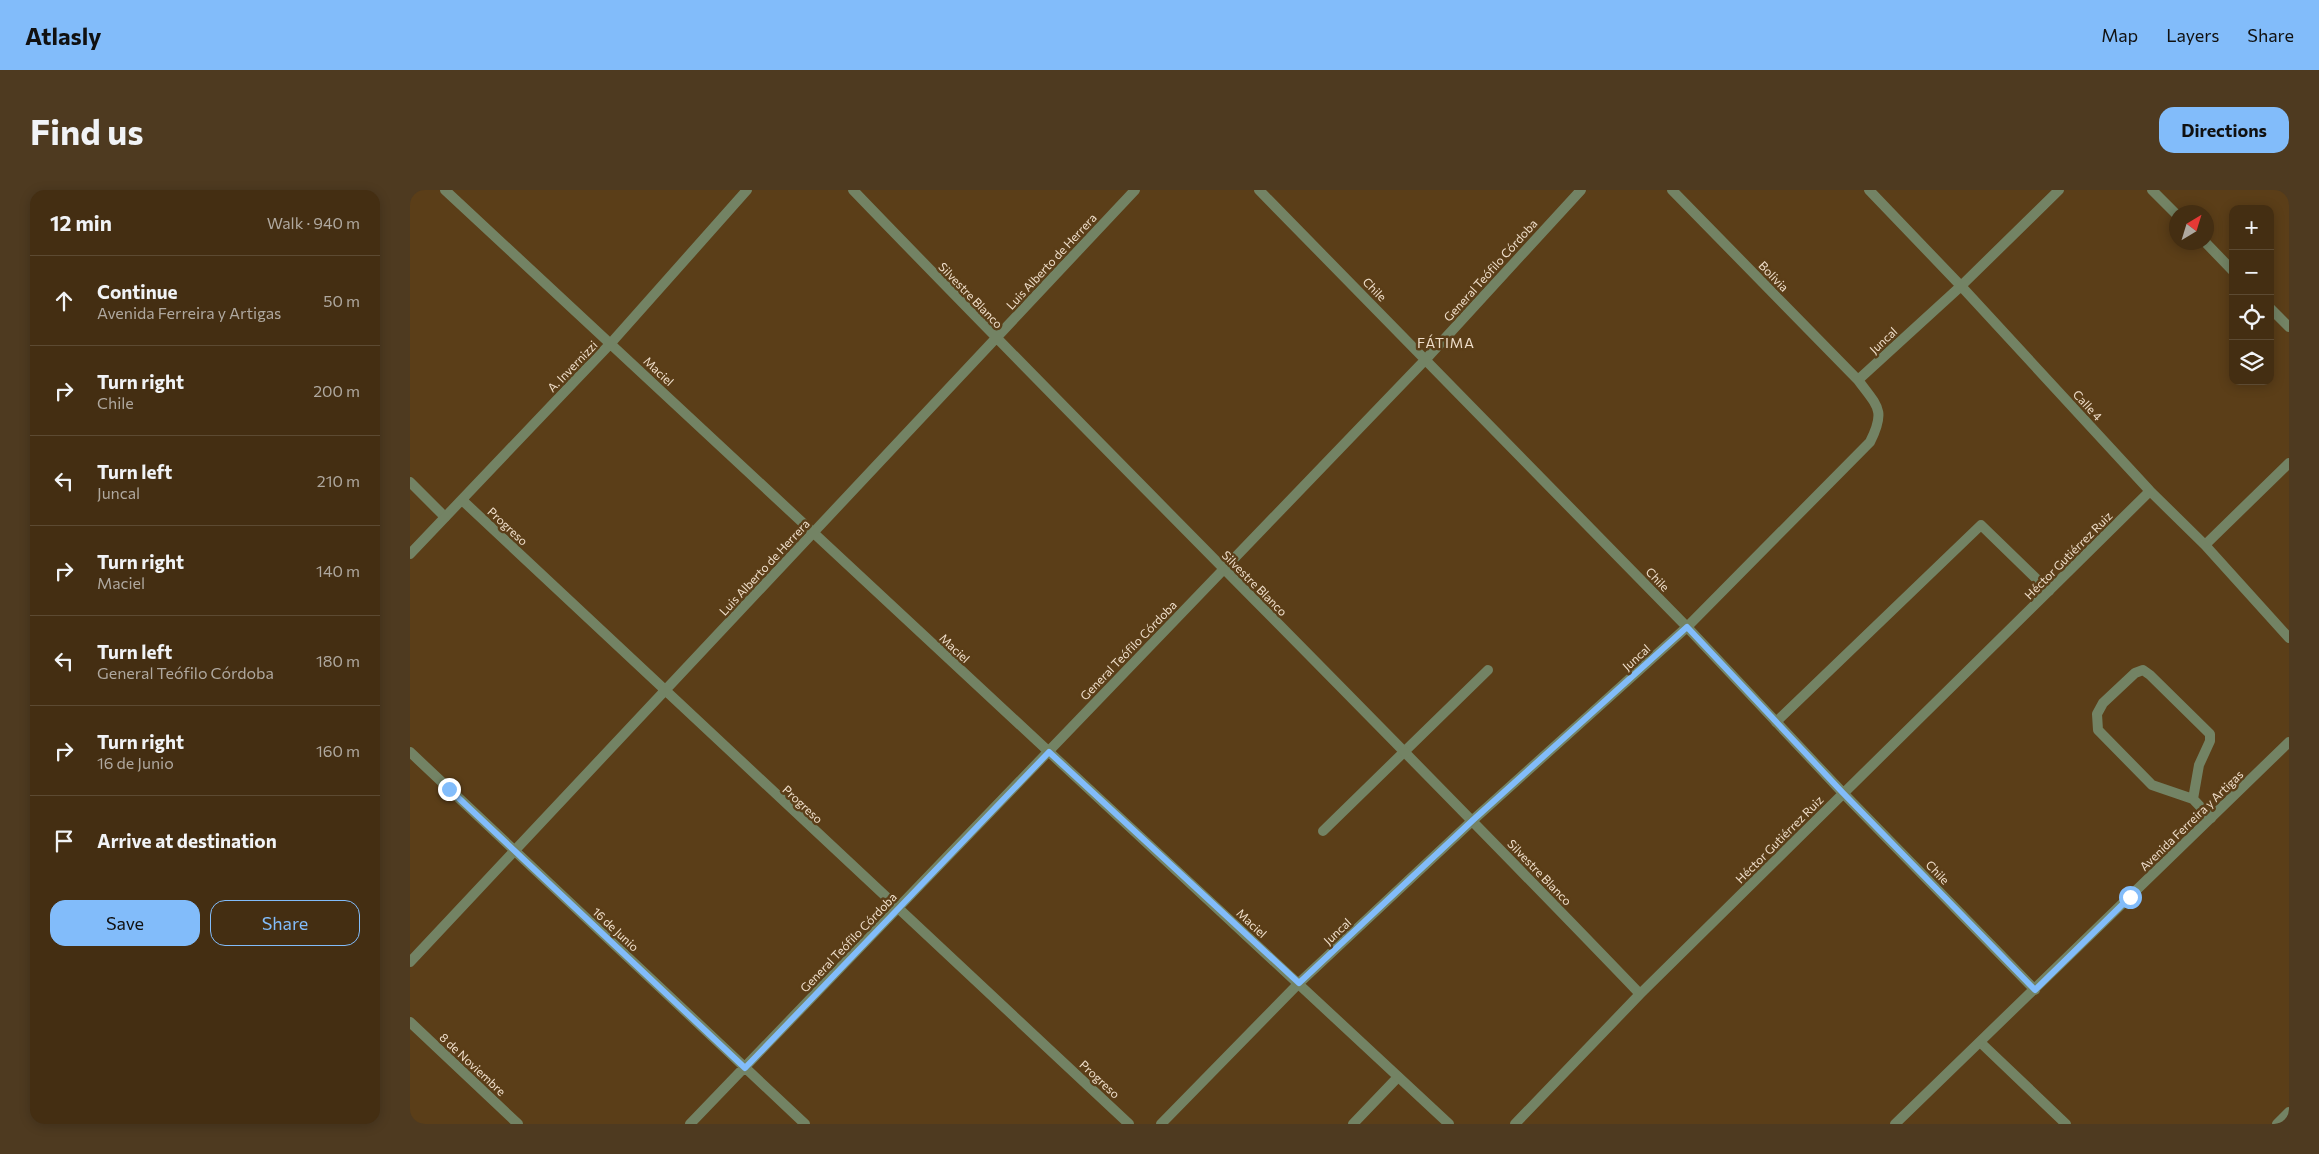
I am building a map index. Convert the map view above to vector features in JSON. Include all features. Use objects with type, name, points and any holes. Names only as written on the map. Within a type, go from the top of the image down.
[{"type":"street","name":"Maciel","points":[[445,190],[1449,1124]]},
{"type":"street","name":"A. Invernizzi","points":[[410,554],[611,343],[747,190]]},
{"type":"street","name":"Silvestre Blanco","points":[[853,190],[996,338],[1473,820],[1640,994]]},
{"type":"street","name":"Luis Alberto de Herrera","points":[[410,962],[1135,190]]},
{"type":"street","name":"Chile","points":[[1259,190],[1687,627],[1843,793],[2035,990]]},
{"type":"street","name":"General Teófilo Córdoba","points":[[690,1124],[1426,359],[1581,190]]},
{"type":"street","name":"Bolivia","points":[[1672,190],[1858,380]]},
{"type":"street","name":"Calle 4","points":[[1868,190],[1961,286],[2150,491],[2205,545],[2289,638]]},
{"type":"street","name":"Juncal","points":[[1161,1124],[1299,983],[1473,820],[1687,627],[1870,442],[1879,425],[1878,407],[1858,380],[1961,286],[2059,190]]},
{"type":"street","points":[[2152,190],[2169,207]]},
{"type":"street","points":[[2213,250],[2229,267]]},
{"type":"street","points":[[2274,312],[2289,327]]},
{"type":"street","points":[[2205,545],[2289,463]]},
{"type":"street","points":[[410,482],[445,517]]},
{"type":"street","name":"Héctor Gutiérrez Ruiz","points":[[1515,1124],[1640,994],[2150,491]]},
{"type":"street","name":"Progreso","points":[[462,500],[1129,1124]]},
{"type":"street","points":[[1776,722],[1981,525],[2049,591]]},
{"type":"street","points":[[1323,831],[1488,670]]},
{"type":"street","points":[[2193,799],[2199,765],[2210,740],[2210,734],[2144,670],[2135,673],[2102,703],[2097,714],[2098,730],[2152,785],[2193,799],[2211,818]]},
{"type":"street","name":"Avenida Ferreira y Artigas","points":[[1896,1124],[2289,742]]},
{"type":"street","name":"16 de Junio","points":[[410,752],[805,1124]]},
{"type":"street","name":"8 de Noviembre","points":[[410,1022],[518,1124]]},
{"type":"street","points":[[1981,1043],[2066,1124]]},
{"type":"street","points":[[1353,1124],[1398,1077]]},
{"type":"street","points":[[2277,1124],[2289,1112]]},
{"type":"district","name":"FÁTIMA","points":[[1446,342]]},
{"type":"route","points":[[449,789],[745,1068],[1049,752],[1299,983],[1473,820],[1687,627],[1843,793],[2035,990],[2130,897]]}]
